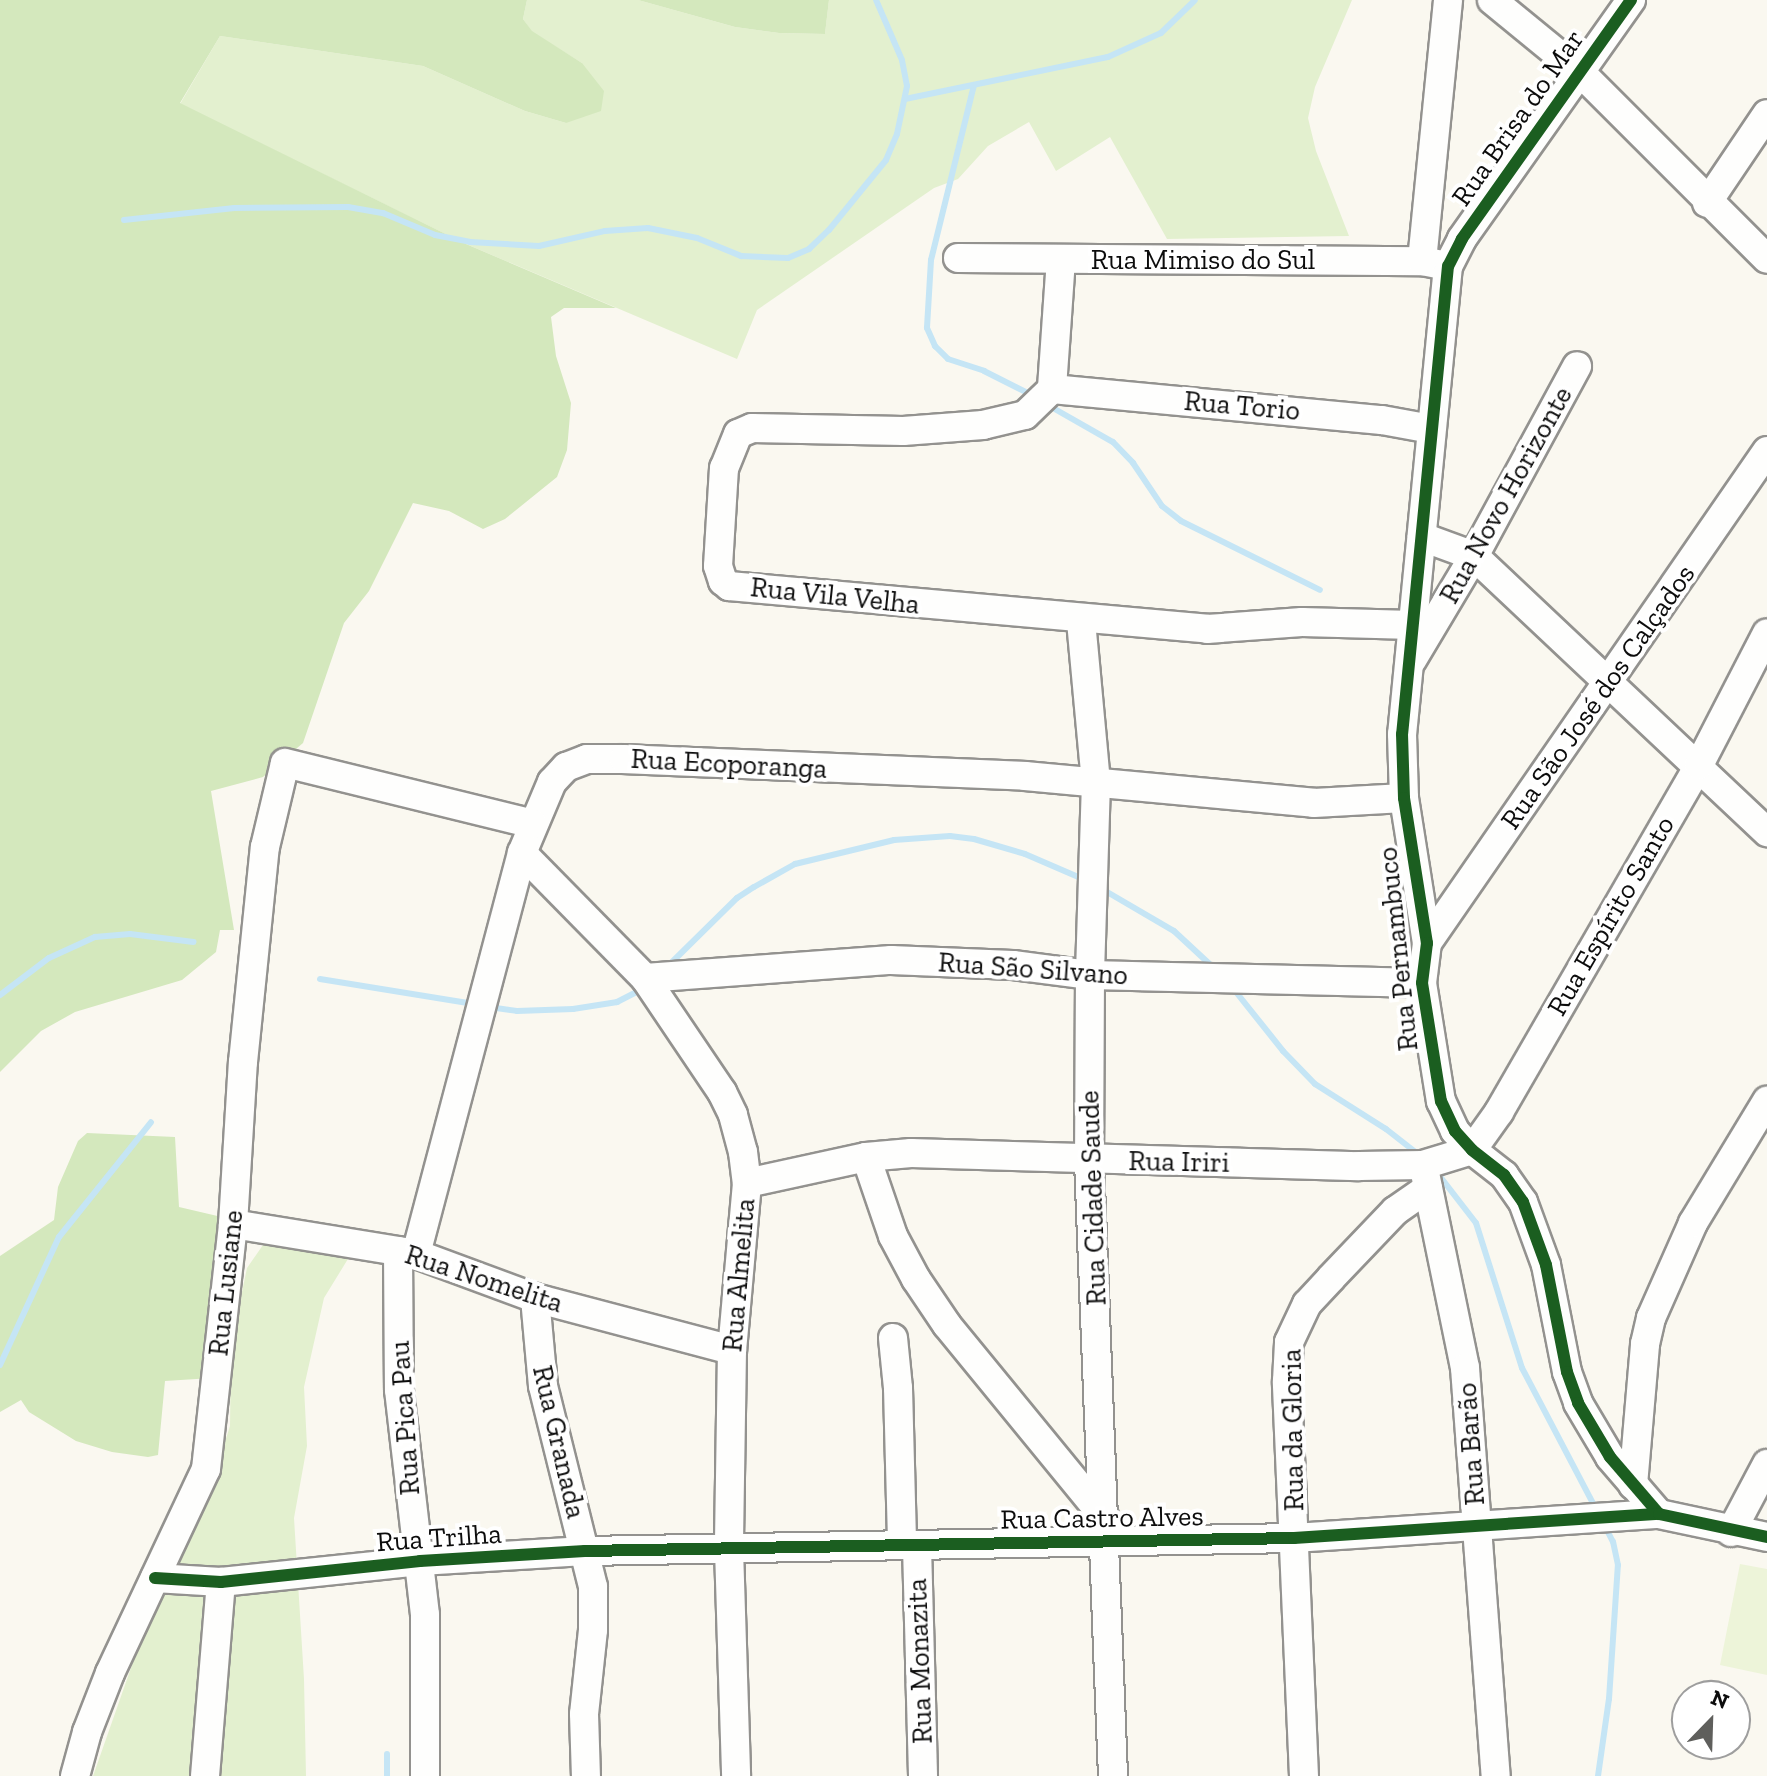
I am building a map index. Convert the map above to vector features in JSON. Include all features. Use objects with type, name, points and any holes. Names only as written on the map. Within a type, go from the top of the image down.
[{"type":"street","name":"Rua Pernambuco","points":[[1448,0],[1435,264],[1431,429],[1402,734],[1404,798],[1427,943],[1422,983],[1441,1101],[1455,1131],[1472,1150],[1504,1175],[1523,1202],[1546,1265],[1572,1388],[1590,1427],[1659,1514]]},
{"type":"street","points":[[1492,0],[1580,72],[1707,203],[1767,259]]},
{"type":"street","name":"Rua Brisa do Mar","points":[[1435,264],[1462,239],[1631,0]]},
{"type":"street","points":[[1707,203],[1767,114]]},
{"type":"street","name":"Rua Mimiso do Sul","points":[[958,258],[1435,264]]},
{"type":"street","points":[[1052,389],[1061,259]]},
{"type":"street","name":"Rua Novo Horizonte","points":[[1410,664],[1474,556],[1577,366]]},
{"type":"street","name":"Rua Torio","points":[[1052,389],[1367,418],[1431,429]]},
{"type":"street","name":"Rua Vila Velha","points":[[1052,389],[1025,415],[983,425],[903,431],[744,430],[732,442],[724,468],[719,574],[729,586],[1081,621],[1207,629],[1302,622],[1413,625]]},
{"type":"street","name":"Rua São José dos Calçados","points":[[1427,943],[1767,451]]},
{"type":"street","points":[[1422,537],[1474,556],[1767,832]]},
{"type":"street","name":"Rua Cidade Saude","points":[[1081,621],[1096,782],[1090,975],[1089,1160],[1113,1776]]},
{"type":"street","name":"Rua Espírito Santo","points":[[1472,1150],[1499,1112],[1699,765],[1767,633]]},
{"type":"street","name":"Rua Ecoporanga","points":[[407,1252],[522,853],[558,773],[587,759],[1096,782],[1314,803],[1404,798]]},
{"type":"street","name":"Rua Lusiane","points":[[75,1776],[87,1732],[110,1673],[206,1469],[233,1224],[243,1062],[265,847],[285,765],[290,761],[533,824]]},
{"type":"street","name":"Rua Almelita","points":[[522,853],[645,978],[722,1092],[737,1126],[747,1183],[732,1350],[729,1549],[736,1776]]},
{"type":"street","name":"Rua São Silvano","points":[[645,978],[891,960],[1013,965],[1090,975],[1422,983]]},
{"type":"street","points":[[1633,1485],[1645,1344],[1651,1318],[1693,1223],[1767,1101]]},
{"type":"street","points":[[1426,1176],[1472,1150]]},
{"type":"street","name":"Rua Iriri","points":[[747,1183],[866,1157],[911,1153],[1426,1176]]},
{"type":"street","points":[[866,1157],[893,1236],[916,1279],[1105,1530]]},
{"type":"street","name":"Rua Barão","points":[[1426,1176],[1465,1368],[1496,1776]]},
{"type":"street","name":"Rua da Gloria","points":[[1304,1776],[1287,1381],[1289,1342],[1307,1304],[1426,1176]]},
{"type":"street","name":"Rua Nomelita","points":[[233,1224],[407,1252],[535,1298],[732,1350]]},
{"type":"street","name":"Rua Pica Pau","points":[[407,1252],[399,1390],[425,1615],[425,1776]]},
{"type":"street","name":"Rua Granada","points":[[535,1298],[543,1386],[585,1551],[594,1605],[584,1714],[586,1776]]},
{"type":"street","points":[[893,1338],[909,1545]]},
{"type":"street","points":[[1731,1532],[1767,1464]]},
{"type":"street","points":[[1476,1528],[1659,1514],[1731,1532],[1767,1537]]},
{"type":"street","name":"Rua Castro Alves","points":[[729,1549],[909,1545],[1105,1530],[1294,1538],[1476,1528]]},
{"type":"street","name":"Rua Monazita","points":[[909,1545],[923,1776]]},
{"type":"street","name":"Rua Trilha","points":[[155,1578],[221,1582],[420,1561],[585,1551],[729,1549]]},
{"type":"street","points":[[205,1776],[221,1582]]},
{"type":"green space","points":[[0,0],[527,0],[523,19],[532,31],[582,63],[604,91],[601,111],[566,123],[525,111],[423,66],[220,36],[180,103],[466,244],[616,308],[564,308],[551,317],[556,356],[571,403],[567,450],[557,477],[505,519],[483,529],[449,511],[413,503],[369,591],[344,623],[303,743],[263,777],[211,791],[234,930],[220,930],[216,952],[182,980],[75,1012],[41,1031],[0,1072]]},
{"type":"green space","points":[[527,0],[638,0],[735,27],[779,33],[825,34],[829,0],[1352,0],[1315,87],[1308,118],[1316,151],[1349,236],[1167,239],[1110,137],[1056,171],[1029,122],[988,146],[958,179],[934,188],[757,310],[737,359],[466,244],[180,104],[220,36],[423,66],[525,111],[566,123],[582,63],[532,32],[523,19]]},
{"type":"green space","points":[[638,0],[829,0],[825,34],[779,33],[735,27]]},
{"type":"green space","points":[[87,1133],[175,1137],[179,1207],[226,1218],[212,1378],[165,1381],[158,1455],[148,1457],[112,1452],[76,1441],[29,1412],[21,1400],[0,1412],[0,1256],[54,1220],[58,1187],[78,1141]]},
{"type":"green space","points":[[265,1242],[351,1254],[324,1298],[304,1387],[307,1446],[294,1518],[304,1679],[306,1776],[93,1776],[158,1591],[213,1479],[230,1426],[231,1344],[247,1268]]},
{"type":"green space","points":[[1740,1564],[1767,1569],[1767,1675],[1720,1665]]},
{"type":"waterway","points":[[124,220],[234,208],[348,207],[383,213],[435,235],[470,242],[539,246],[605,231],[648,228],[697,238],[741,256],[788,258],[809,249],[829,230],[886,160],[897,134],[907,86],[902,60],[876,0]]},
{"type":"waterway","points":[[905,99],[1108,57],[1161,33],[1195,0]]},
{"type":"waterway","points":[[974,85],[931,260],[927,328],[935,346],[948,359],[984,371],[1034,396]]},
{"type":"waterway","points":[[1046,404],[1113,442],[1133,463],[1162,506],[1181,521],[1320,590]]},
{"type":"waterway","points":[[668,966],[737,898],[795,864],[894,840],[950,836],[974,839],[1025,854],[1085,880]]},
{"type":"waterway","points":[[1102,889],[1174,931],[1216,970]]},
{"type":"waterway","points":[[0,995],[49,958],[95,937],[130,934],[194,942]]},
{"type":"waterway","points":[[320,979],[474,1004]]},
{"type":"waterway","points":[[1232,987],[1283,1051],[1315,1084],[1386,1129],[1418,1154]]},
{"type":"waterway","points":[[489,1007],[517,1011],[573,1009],[617,1002],[642,989]]},
{"type":"waterway","points":[[0,1365],[59,1237],[151,1122]]},
{"type":"waterway","points":[[1435,1170],[1476,1223],[1522,1368],[1597,1511]]},
{"type":"waterway","points":[[1598,1776],[1609,1699],[1618,1565],[1613,1542],[1604,1524]]},
{"type":"waterway","points":[[387,1754],[387,1776]]},
{"type":"cycle path","points":[[1631,0],[1462,239],[1448,266],[1402,734],[1404,798],[1427,943],[1422,983],[1441,1101],[1455,1131],[1472,1150],[1504,1175],[1523,1202],[1546,1265],[1567,1372],[1578,1403],[1610,1457],[1659,1514]]},
{"type":"cycle path","points":[[155,1578],[221,1582],[420,1561],[585,1551],[1294,1538],[1659,1514],[1767,1537]]}]
